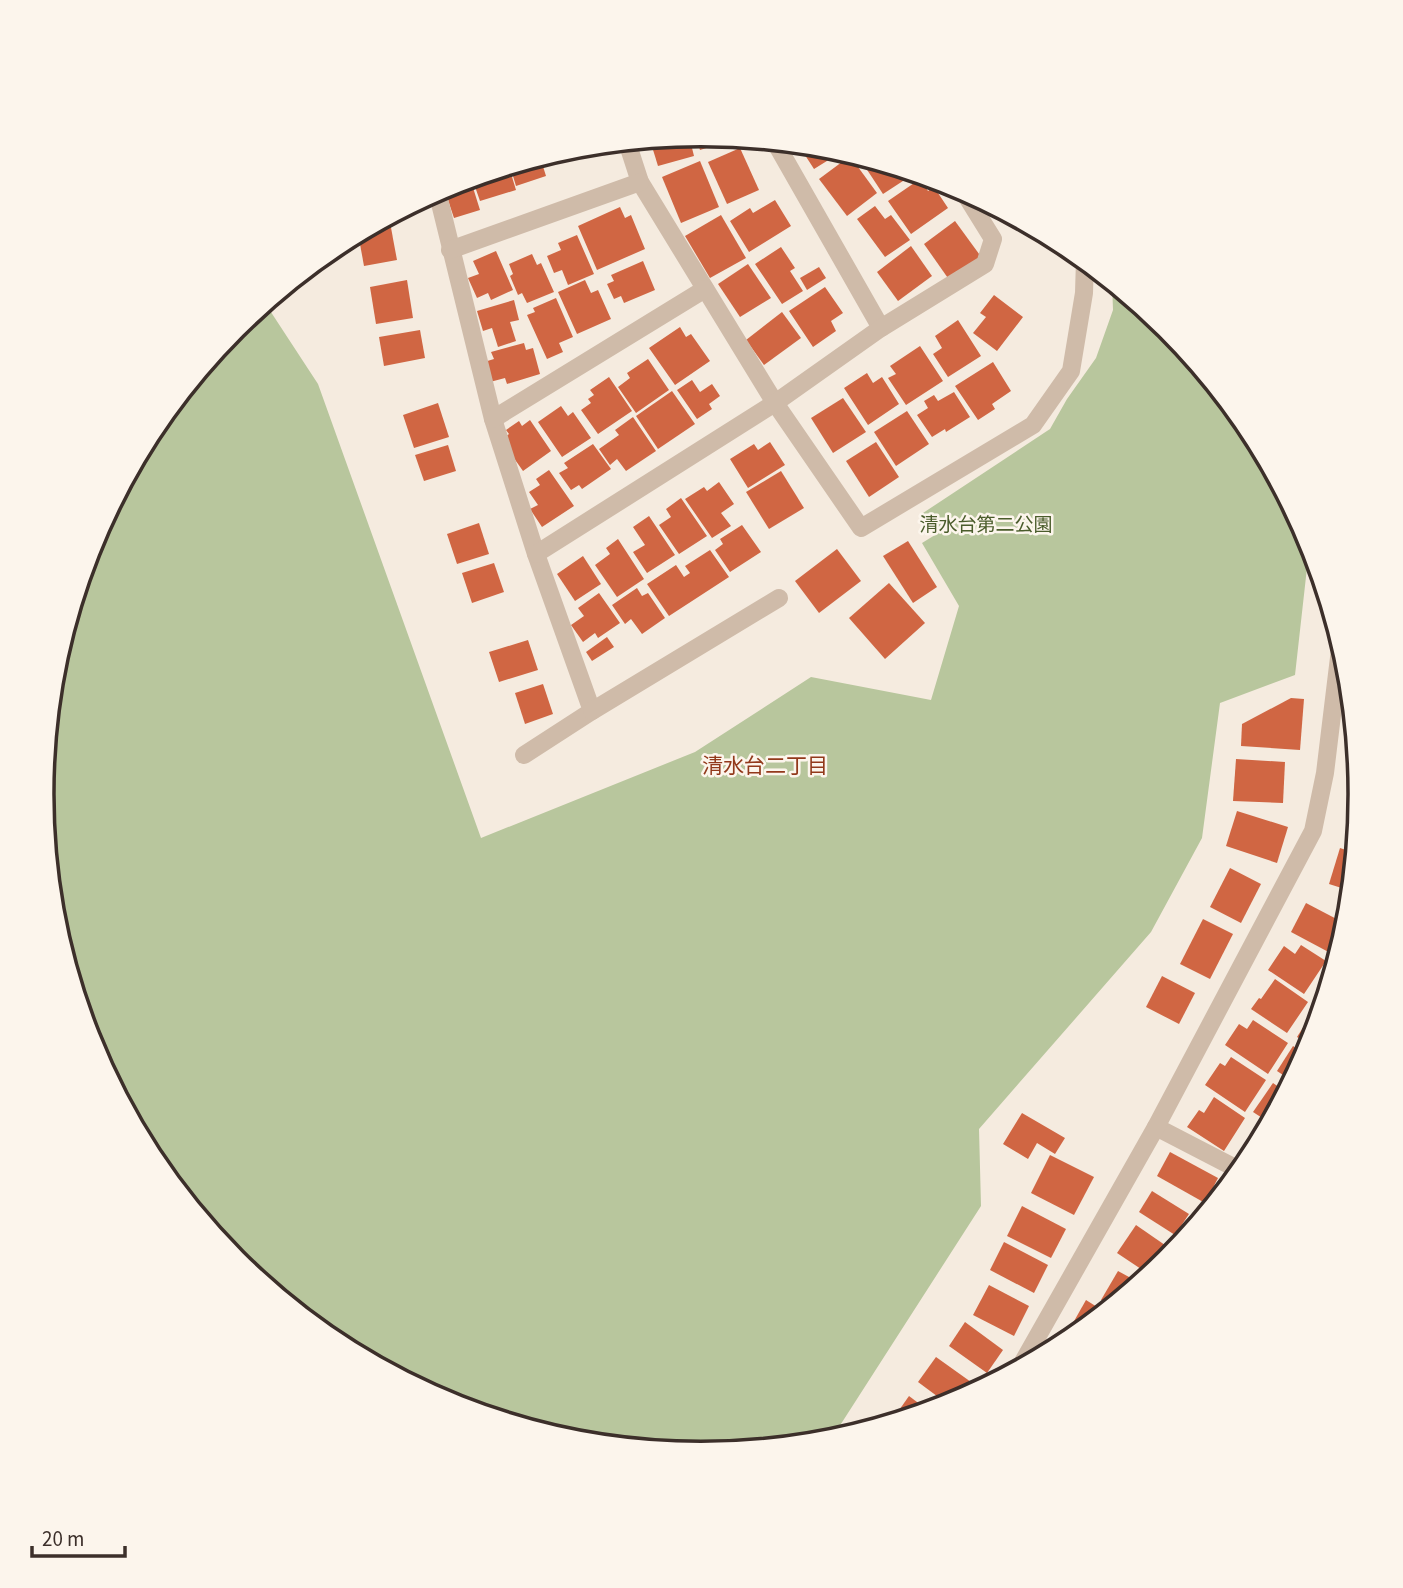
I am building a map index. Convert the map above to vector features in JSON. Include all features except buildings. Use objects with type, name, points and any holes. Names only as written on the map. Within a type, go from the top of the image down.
[{"type":"street","points":[[630,151],[640,182],[705,289],[775,403],[860,528],[1034,425],[1071,371],[1084,293],[1085,273]]},
{"type":"street","points":[[780,151],[881,328]]},
{"type":"street","points":[[450,250],[640,182]]},
{"type":"street","points":[[439,202],[493,419],[536,554],[592,711]]},
{"type":"street","points":[[536,554],[775,403],[881,328],[985,264],[993,239],[973,206]]},
{"type":"street","points":[[493,419],[705,289]]},
{"type":"street","points":[[524,755],[779,598]]},
{"type":"street","points":[[1028,1353],[1156,1127],[1313,831],[1325,773],[1337,674]]},
{"type":"street","points":[[1156,1127],[1231,1166]]},
{"type":"green space","name":"清水台第二公園","points":[[1112,294],[1159,336],[1188,367],[1240,434],[1282,508],[1307,567],[1295,675],[1220,703],[1202,838],[1151,932],[979,1129],[981,1206],[840,1426],[744,1440],[659,1440],[575,1429],[534,1419],[493,1407],[415,1375],[342,1332],[275,1281],[215,1221],[188,1188],[163,1154],[121,1080],[104,1042],[76,962],[60,878],[56,836],[54,794],[60,710],[76,626],[89,586],[121,508],[141,470],[163,434],[215,367],[270,311],[318,384],[481,838],[695,752],[811,677],[931,700],[959,606],[922,543],[935,535],[923,513],[1050,429],[1096,358],[1113,310]]},
{"type":"district","name":"清水台二丁目","points":[[765,766]]}]
